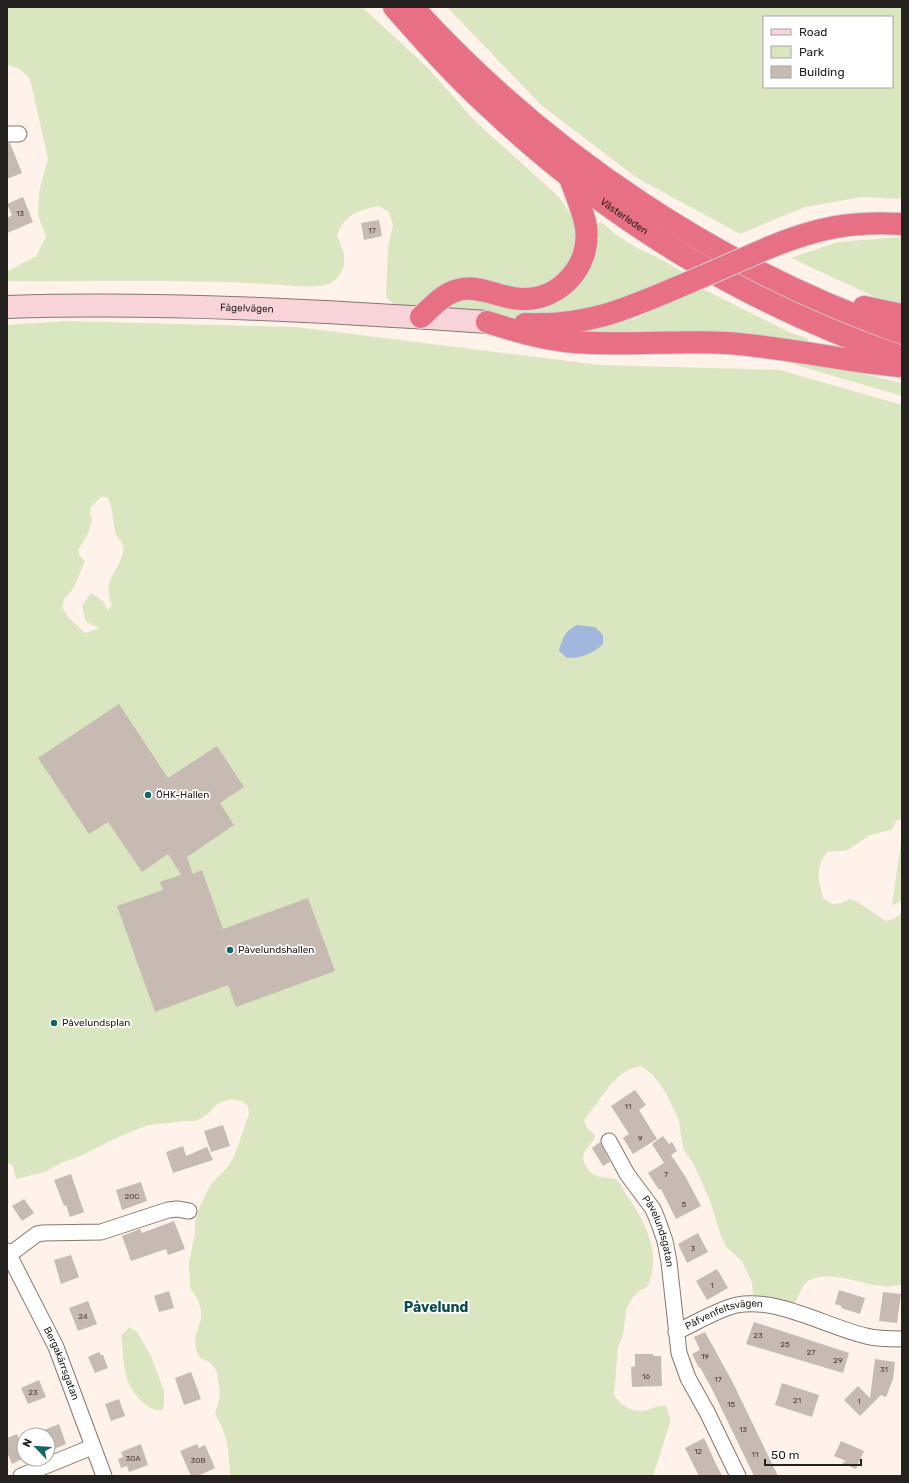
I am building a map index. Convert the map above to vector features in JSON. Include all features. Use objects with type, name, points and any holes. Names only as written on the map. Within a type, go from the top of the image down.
[{"type":"highway","name":"Västerleden","points":[[394,7],[439,58],[489,108],[569,175],[628,220],[674,250],[739,288],[870,346],[902,357]]},
{"type":"highway","name":"Västerleden","points":[[414,7],[452,49],[503,95],[588,165],[653,210],[697,237],[784,284],[833,307],[902,333]]},
{"type":"highway","points":[[421,317],[448,293],[463,289],[475,289],[511,298],[532,299],[554,292],[564,284],[578,267],[585,249],[586,238],[583,216],[569,175]]},
{"type":"highway","points":[[487,322],[540,325],[583,322],[630,308],[798,236],[850,224],[902,224]]},
{"type":"highway","points":[[784,284],[884,312],[902,315]]},
{"type":"highway","points":[[487,322],[526,334],[574,342],[602,344],[733,344],[761,346],[902,366]]},
{"type":"street","name":"Fågelvägen","points":[[7,307],[214,306],[487,322]]},
{"type":"street","name":"Påvelundsgatan","points":[[609,1141],[627,1174],[653,1209],[658,1220],[670,1262],[676,1332]]},
{"type":"street","name":"Bergakärrsgatan","points":[[104,1476],[56,1347],[14,1280],[8,1253],[37,1234],[101,1232],[168,1210],[177,1209],[189,1211]]},
{"type":"street","name":"Påfvenfeltsvägen","points":[[738,1476],[685,1370],[679,1353],[676,1332],[731,1306],[752,1304],[784,1310],[827,1322],[865,1336],[902,1339]]},
{"type":"street","points":[[21,1476],[92,1447]]},
{"type":"green space","points":[[7,7],[362,7],[427,67],[475,121],[558,196],[573,217],[580,239],[558,282],[521,292],[477,280],[460,278],[445,284],[420,308],[395,305],[386,298],[388,248],[393,225],[389,212],[379,206],[365,209],[348,218],[343,223],[337,236],[344,253],[344,264],[342,270],[335,280],[322,285],[304,286],[237,282],[7,281],[7,272],[36,256],[46,237],[38,215],[39,192],[48,159],[30,79],[20,69],[7,65]]},
{"type":"green space","points":[[447,7],[902,7],[902,199],[862,197],[805,207],[740,234],[637,178],[541,105]]},
{"type":"green space","points":[[591,221],[604,224],[615,234],[637,248],[657,257],[688,275],[605,310],[522,317],[444,312],[450,305],[467,296],[557,302],[573,290],[584,276]]},
{"type":"green space","points":[[902,237],[902,304],[877,298],[791,258],[838,242]]},
{"type":"green space","points":[[703,289],[791,333],[807,338],[810,344],[634,336],[573,331],[635,319],[667,303]]},
{"type":"green space","points":[[66,321],[296,327],[601,365],[780,370],[902,405],[902,819],[897,820],[891,830],[870,835],[848,850],[827,852],[819,869],[819,880],[823,898],[832,904],[841,903],[850,899],[864,906],[886,921],[895,918],[902,913],[902,1285],[883,1286],[846,1278],[827,1276],[818,1277],[807,1282],[795,1303],[788,1306],[757,1299],[753,1294],[752,1283],[742,1261],[726,1247],[721,1236],[710,1201],[695,1167],[683,1148],[679,1121],[666,1093],[653,1075],[641,1066],[628,1070],[622,1074],[608,1088],[584,1120],[587,1128],[595,1135],[593,1141],[585,1151],[583,1159],[585,1165],[591,1173],[598,1176],[616,1179],[621,1185],[638,1213],[651,1244],[653,1265],[647,1287],[639,1291],[632,1298],[626,1310],[623,1336],[618,1347],[614,1394],[621,1404],[633,1410],[642,1411],[659,1406],[666,1406],[671,1420],[653,1476],[230,1476],[227,1444],[223,1429],[215,1414],[220,1395],[217,1372],[211,1363],[200,1358],[196,1350],[195,1338],[201,1319],[201,1311],[198,1300],[190,1288],[189,1263],[195,1233],[195,1223],[200,1206],[211,1184],[226,1169],[234,1157],[249,1114],[248,1106],[242,1101],[231,1099],[220,1102],[205,1116],[196,1121],[149,1125],[127,1133],[78,1157],[63,1162],[45,1172],[16,1179],[13,1166],[7,1162],[7,325]],"holes":[[[101,497],[107,497],[112,509],[115,531],[123,545],[123,552],[109,584],[108,590],[112,605],[108,610],[103,601],[91,593],[82,606],[86,622],[100,628],[85,633],[68,617],[62,607],[64,599],[73,589],[85,561],[79,555],[78,550],[88,534],[92,520],[90,513],[91,507]]]},
{"type":"green space","points":[[752,352],[808,361],[902,383],[902,396]]},
{"type":"green space","points":[[902,835],[902,900],[892,906]]},
{"type":"green space","points":[[129,1327],[137,1332],[151,1356],[164,1391],[164,1406],[162,1410],[150,1408],[145,1404],[135,1393],[126,1376],[121,1336]]},
{"type":"water","points":[[577,625],[595,627],[603,635],[603,644],[586,655],[567,658],[559,651],[560,646],[567,632]]},
{"type":"building","points":[[7,143],[10,143],[22,173],[7,179]]},
{"type":"building","points":[[23,197],[33,222],[7,233],[7,218],[12,215],[7,204]]},
{"type":"building","points":[[379,220],[382,236],[364,240],[361,223]]},
{"type":"building","points":[[119,704],[168,778],[217,746],[244,787],[220,803],[234,825],[187,857],[193,874],[202,870],[223,929],[308,898],[335,971],[236,1007],[228,985],[155,1012],[117,906],[163,890],[160,882],[181,875],[168,854],[142,872],[108,822],[89,834],[38,758]]},
{"type":"building","points":[[635,1090],[646,1105],[639,1110],[657,1139],[633,1154],[623,1138],[629,1134],[611,1106]]},
{"type":"building","points":[[223,1125],[230,1146],[211,1152],[204,1131]]},
{"type":"building","points":[[663,1136],[669,1144],[672,1142],[677,1151],[671,1155],[685,1176],[701,1206],[676,1219],[661,1189],[659,1190],[648,1173],[664,1163],[652,1144]]},
{"type":"building","points":[[600,1142],[610,1162],[603,1166],[592,1148]]},
{"type":"building","points":[[183,1146],[186,1156],[207,1147],[213,1160],[173,1173],[166,1152]]},
{"type":"building","points":[[71,1174],[84,1212],[70,1217],[54,1180]]},
{"type":"building","points":[[141,1182],[147,1201],[122,1210],[116,1190]]},
{"type":"building","points":[[24,1199],[34,1213],[22,1221],[12,1206]]},
{"type":"building","points":[[174,1221],[185,1249],[168,1255],[166,1249],[131,1261],[122,1236],[140,1229],[142,1233]]},
{"type":"building","points":[[698,1233],[708,1252],[687,1263],[678,1244]]},
{"type":"building","points":[[71,1255],[79,1277],[61,1284],[54,1260]]},
{"type":"building","points":[[717,1269],[728,1288],[707,1300],[696,1281]]},
{"type":"building","points":[[839,1290],[865,1298],[860,1314],[841,1308],[842,1306],[835,1304]]},
{"type":"building","points":[[169,1291],[174,1308],[159,1312],[154,1296]]},
{"type":"building","points":[[883,1292],[901,1294],[897,1323],[879,1321]]},
{"type":"building","points":[[88,1301],[97,1324],[78,1331],[69,1308]]},
{"type":"building","points":[[754,1322],[849,1353],[843,1373],[746,1344]]},
{"type":"building","points":[[705,1332],[732,1381],[778,1476],[754,1476],[713,1391],[700,1367],[699,1368],[692,1354],[700,1350],[694,1337]]},
{"type":"building","points":[[99,1352],[103,1355],[108,1368],[95,1373],[88,1357]]},
{"type":"building","points":[[635,1354],[653,1354],[653,1356],[661,1356],[662,1386],[632,1387],[631,1367],[635,1366]]},
{"type":"building","points":[[875,1359],[895,1362],[893,1379],[886,1397],[881,1395],[860,1416],[844,1400],[858,1386],[870,1398]]},
{"type":"building","points":[[191,1372],[201,1399],[184,1405],[175,1378]]},
{"type":"building","points":[[39,1380],[46,1397],[28,1404],[21,1388]]},
{"type":"building","points":[[782,1383],[819,1395],[812,1417],[775,1405]]},
{"type":"building","points":[[119,1399],[125,1416],[111,1421],[105,1404]]},
{"type":"building","points":[[59,1424],[66,1444],[56,1448],[56,1427],[52,1427]]},
{"type":"building","points":[[16,1434],[16,1462],[12,1464],[7,1452],[7,1438]]},
{"type":"building","points":[[704,1438],[722,1476],[699,1476],[685,1448]]},
{"type":"building","points":[[841,1441],[864,1451],[856,1469],[842,1463],[846,1461],[834,1456]]},
{"type":"building","points":[[141,1444],[148,1465],[129,1472],[127,1466],[121,1468],[118,1459],[123,1457],[121,1452]]},
{"type":"building","points":[[197,1444],[199,1448],[205,1445],[215,1468],[198,1476],[191,1476],[180,1451]]},
{"type":"place","name":"ÖHK-Hallen","points":[[148,795]]},
{"type":"place","name":"Påvelundshallen","points":[[230,950]]},
{"type":"place","name":"Påvelundsplan","points":[[54,1023]]},
{"type":"district","name":"Påvelund","points":[[436,1307]]}]
